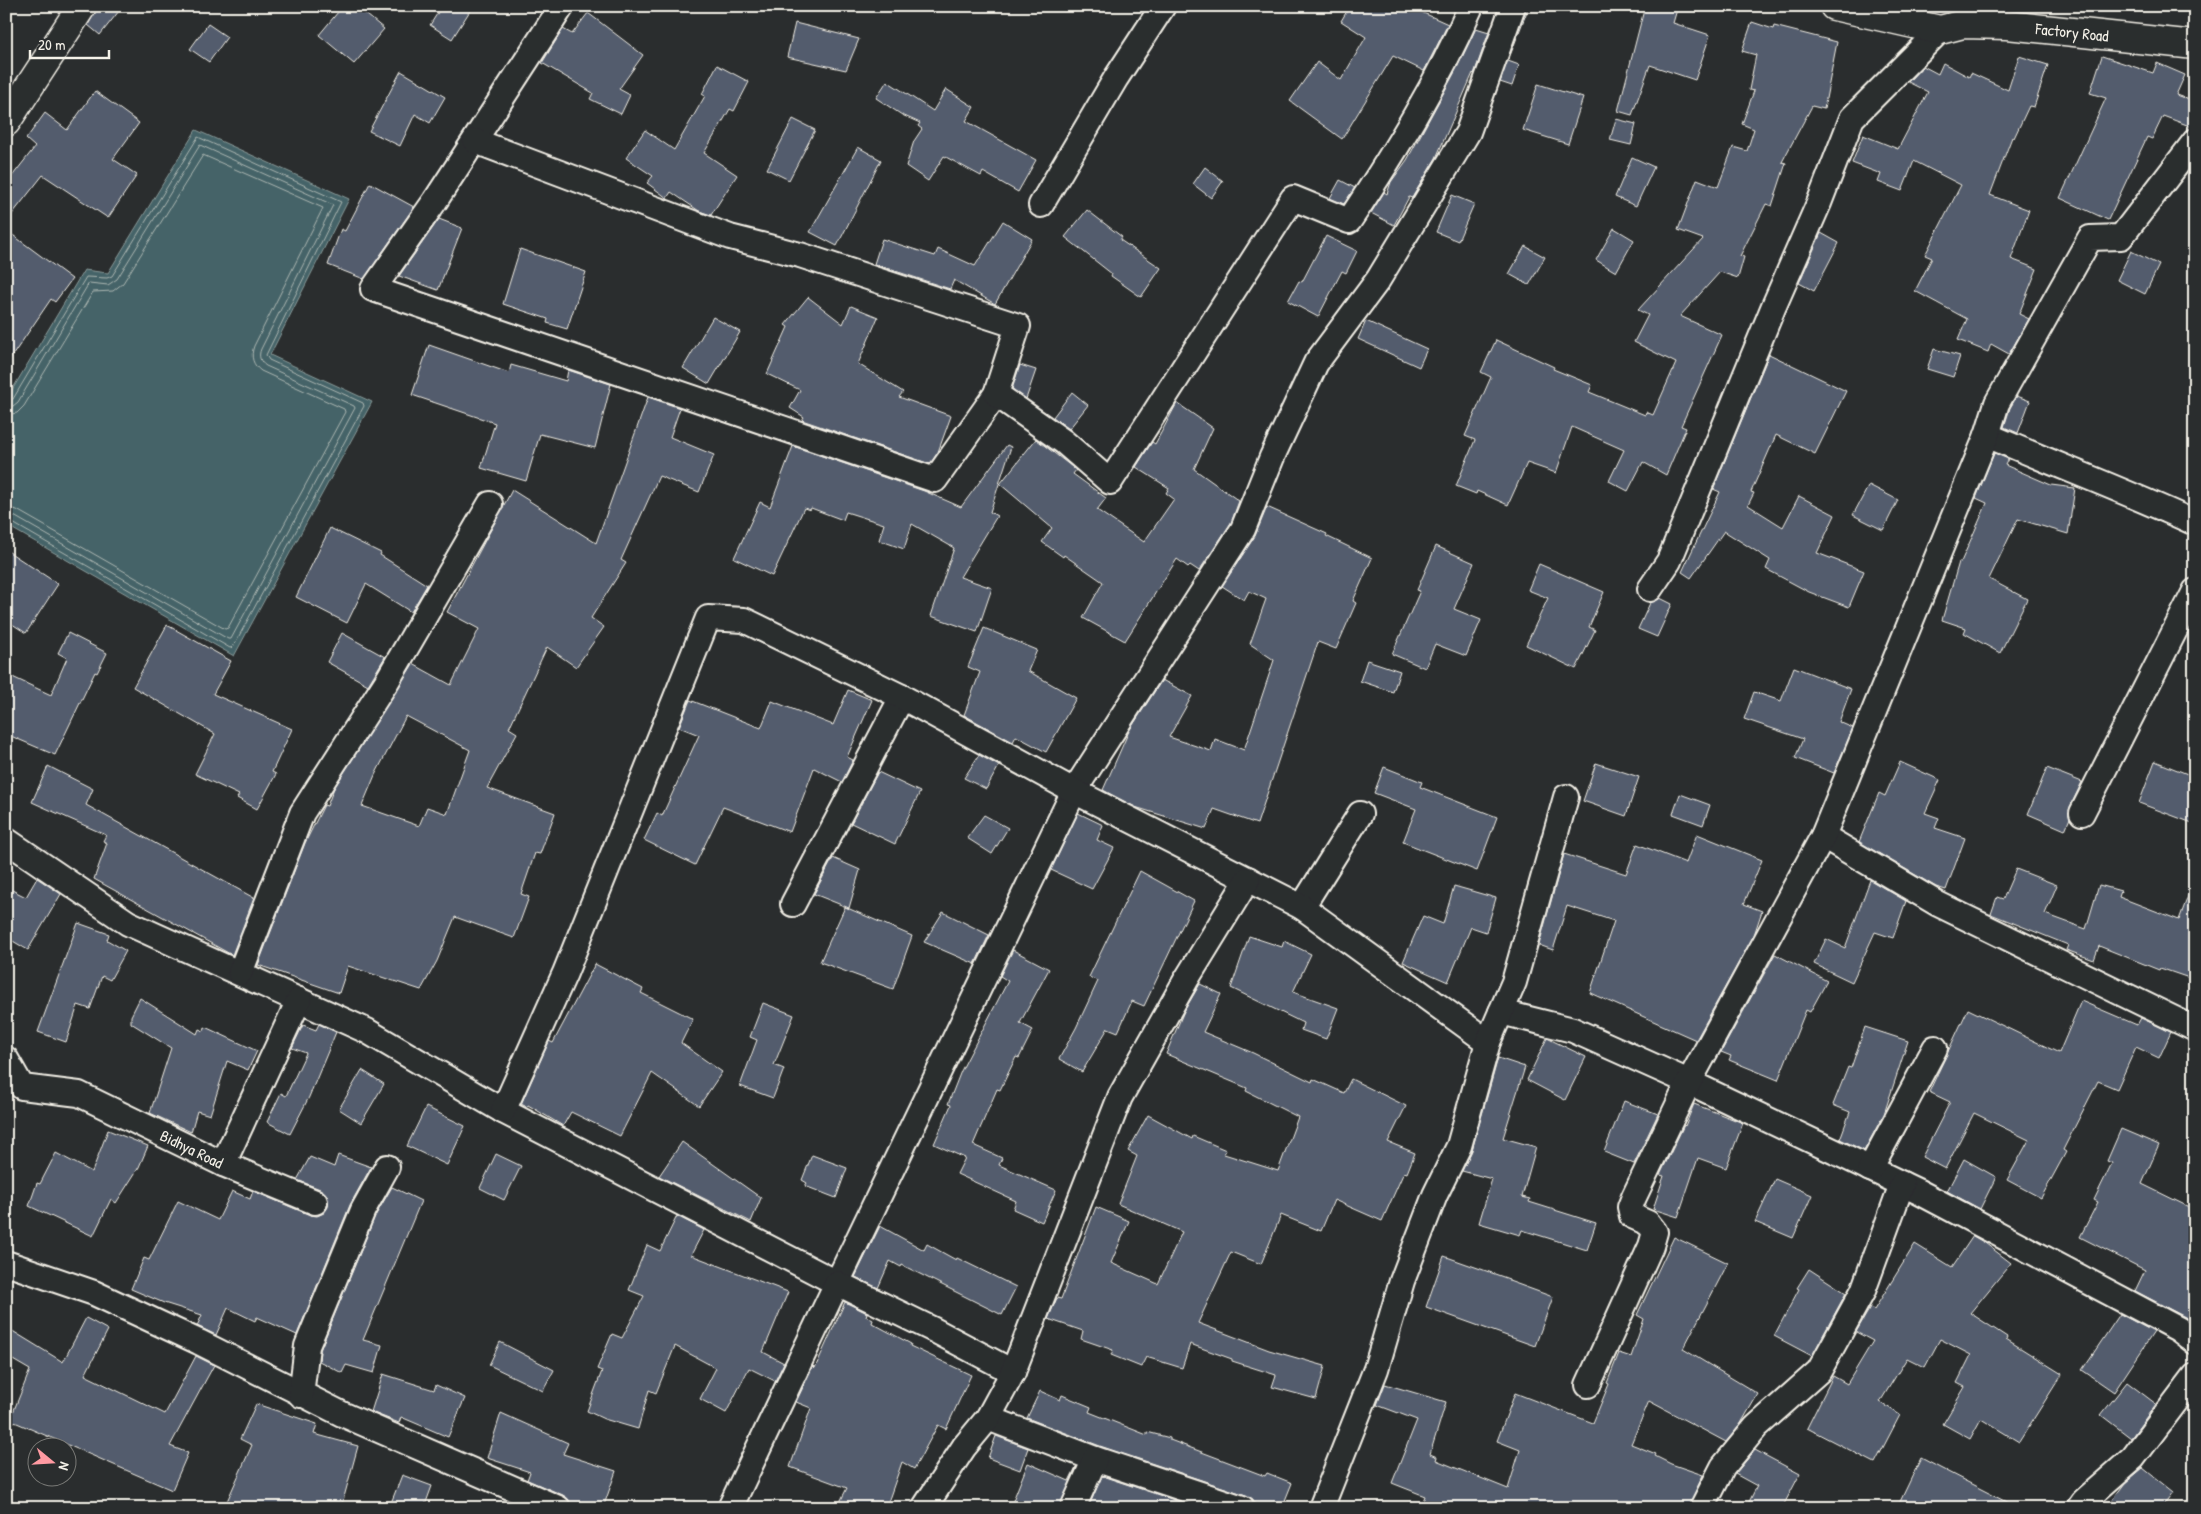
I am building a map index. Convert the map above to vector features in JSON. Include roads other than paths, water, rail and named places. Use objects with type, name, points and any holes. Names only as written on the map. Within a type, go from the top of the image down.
[{"type":"main road","points":[[6,122],[82,6]]},
{"type":"main road","name":"Factory Road","points":[[1834,6],[2195,45]]},
{"type":"street","points":[[475,140],[730,236],[800,255],[1018,326],[996,394],[934,480],[373,289],[475,140],[562,6]]},
{"type":"street","points":[[1041,205],[1116,78],[1163,6]]},
{"type":"street","points":[[996,394],[1064,442],[1110,482],[1293,198],[1349,221],[1396,150],[1456,41],[1471,6]]},
{"type":"street","points":[[730,1508],[1074,792],[1243,529],[1272,457],[1316,363],[1378,280],[1468,132],[1513,6]]},
{"type":"street","points":[[1650,589],[1668,561],[1773,308],[1820,203],[1852,118],[1960,20]]},
{"type":"street","points":[[1588,1385],[1651,1246],[1655,1232],[1648,1224],[1632,1216],[1630,1207],[1634,1197],[1689,1082],[1823,836],[1987,435],[1997,403],[2090,238],[2122,237],[2195,141]]},
{"type":"street","points":[[1987,435],[2195,523]]},
{"type":"street","points":[[240,973],[302,813],[387,681],[490,504]]},
{"type":"street","points":[[2082,813],[2195,590]]},
{"type":"street","points":[[503,1111],[565,973],[708,618],[744,620],[902,697],[1074,792],[1302,907],[1488,1042]]},
{"type":"street","points":[[793,904],[902,697]]},
{"type":"street","points":[[1321,1508],[1376,1369],[1402,1281],[1435,1195],[1459,1146],[1488,1042],[1514,982],[1566,797]]},
{"type":"street","points":[[1302,907],[1360,814]]},
{"type":"street","points":[[1823,836],[1938,904],[2195,1029]]},
{"type":"street","points":[[6,840],[128,922],[367,1030],[503,1111],[1013,1372]]},
{"type":"street","points":[[924,1508],[964,1447],[988,1418],[1013,1372],[1120,1097],[1186,980],[1248,880]]},
{"type":"street","name":"Bidhya Road","points":[[6,1059],[22,1088],[80,1094],[223,1164],[299,1000]]},
{"type":"street","points":[[1501,1012],[1573,1030],[1689,1082],[1902,1184],[2178,1329],[2195,1342]]},
{"type":"street","points":[[1870,1170],[1935,1048]]},
{"type":"street","points":[[223,1164],[315,1202]]},
{"type":"street","points":[[301,1395],[307,1346],[363,1210],[387,1167]]},
{"type":"street","points":[[1702,1508],[1723,1467],[1756,1427],[1819,1371],[1864,1292],[1902,1184]]},
{"type":"street","points":[[6,1263],[94,1293],[198,1342],[301,1395],[558,1508]]},
{"type":"street","points":[[2079,1508],[2084,1501],[2134,1458],[2195,1376]]},
{"type":"street","points":[[988,1418],[1095,1459],[1242,1508]]},
{"type":"street","points":[[1072,1508],[1095,1459]]},
{"type":"water","points":[[196,130],[349,199],[270,355],[372,402],[234,656],[6,525],[6,400],[84,270],[108,273]]}]
